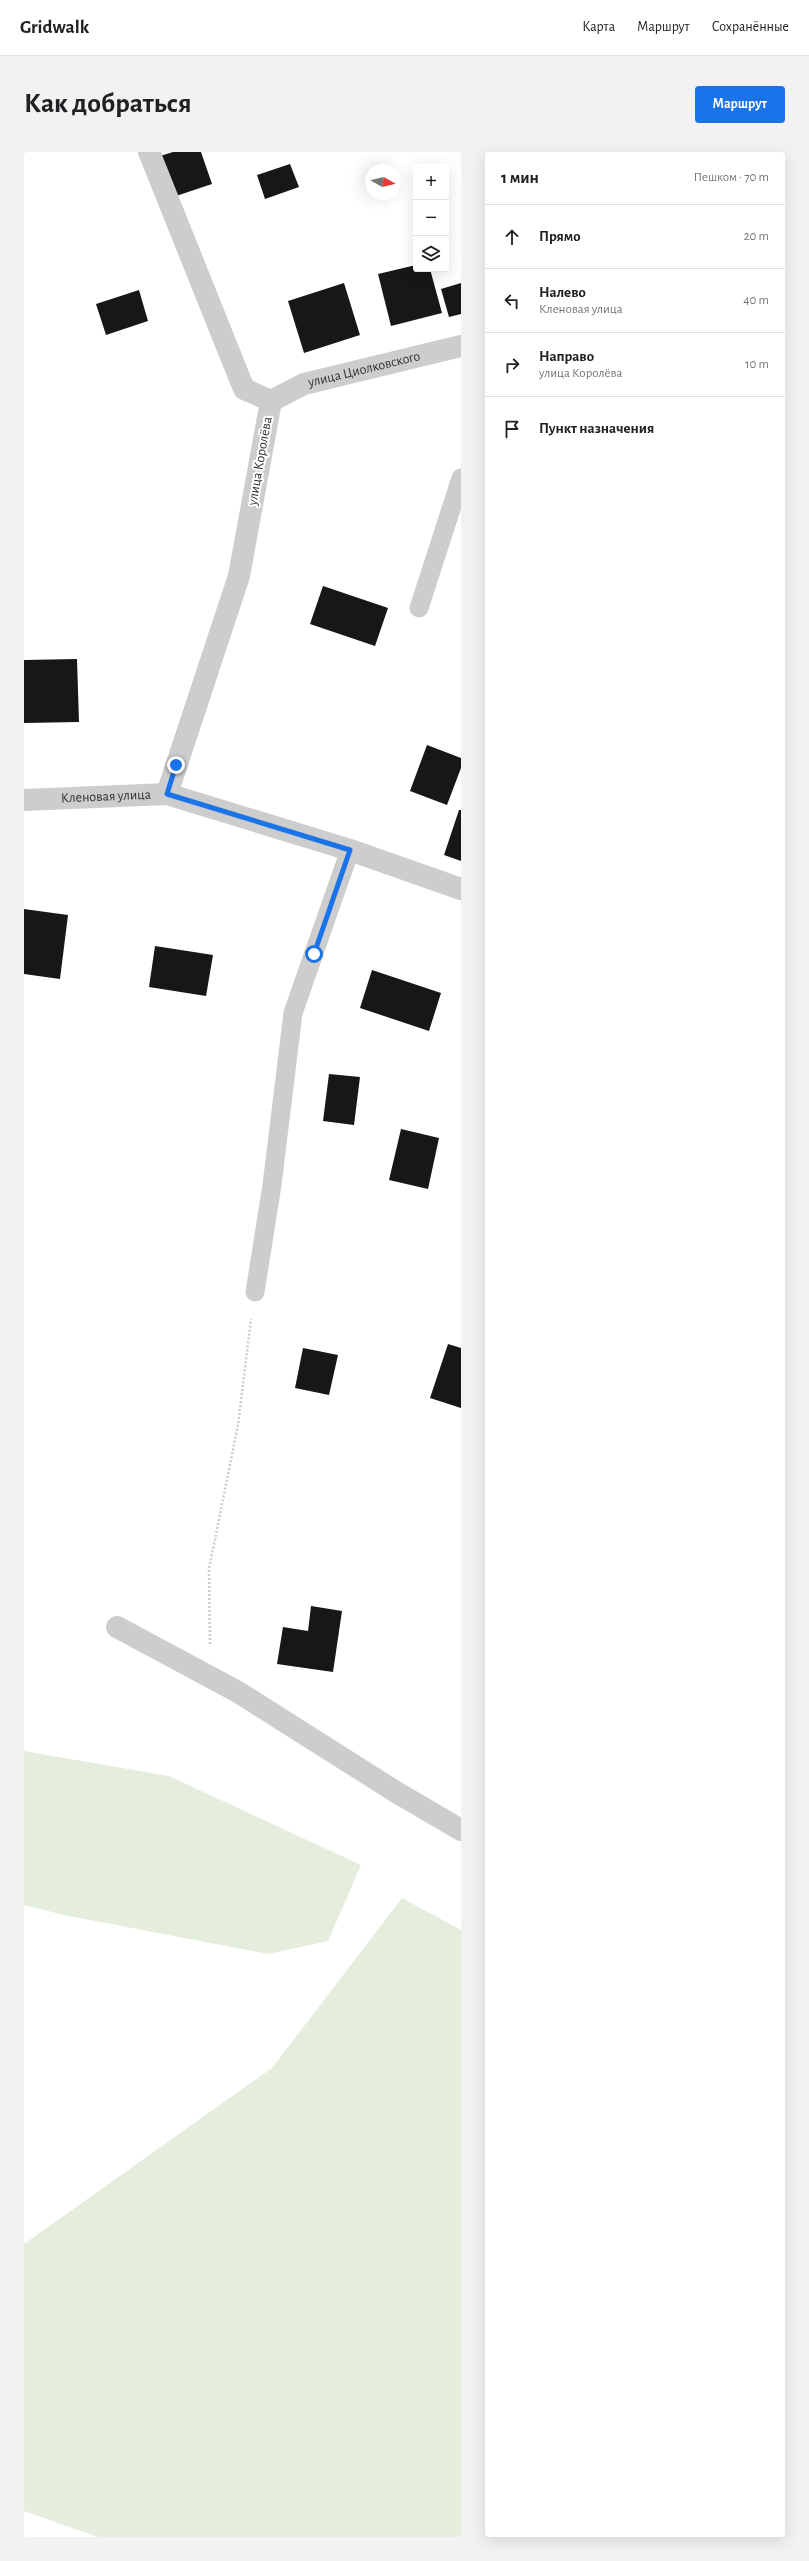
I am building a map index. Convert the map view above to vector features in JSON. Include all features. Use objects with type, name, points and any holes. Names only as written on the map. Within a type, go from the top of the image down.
[{"type":"street","name":"улица Королёва","points":[[149,152],[244,389],[271,401],[239,576],[167,794]]},
{"type":"street","name":"улица Циолковского","points":[[271,401],[304,384],[461,346]]},
{"type":"street","name":"Кленовая улица","points":[[24,800],[167,794],[350,850],[461,889]]},
{"type":"street","points":[[117,1628],[238,1692],[396,1792],[461,1830]]},
{"type":"lane","points":[[419,608],[461,478]]},
{"type":"lane","points":[[255,1292],[272,1185],[293,1013],[350,850]]},
{"type":"path","points":[[209,1676],[209,1569],[238,1425],[244,1359],[255,1292]]},
{"type":"green space","points":[[24,1751],[169,1776],[361,1865],[328,1941],[268,1954],[64,1915],[24,1905]]},
{"type":"green space","points":[[402,1898],[461,1930],[461,2537],[98,2537],[24,2511],[24,2244],[272,2068]]},
{"type":"building","points":[[173,152],[201,152],[212,184],[173,197],[160,156]]},
{"type":"building","points":[[290,164],[299,187],[265,199],[257,175]]},
{"type":"building","points":[[413,266],[413,272],[431,272],[442,313],[391,326],[378,274]]},
{"type":"building","points":[[344,283],[360,335],[304,353],[288,301]]},
{"type":"building","points":[[461,283],[461,314],[449,317],[441,289]]},
{"type":"building","points":[[139,290],[148,321],[106,335],[96,304]]},
{"type":"building","points":[[323,586],[388,608],[375,646],[310,624]]},
{"type":"building","points":[[77,659],[79,722],[24,723],[24,660]]},
{"type":"building","points":[[427,745],[461,758],[461,768],[447,805],[410,791]]},
{"type":"building","points":[[459,810],[461,810],[461,861],[444,855]]},
{"type":"building","points":[[24,909],[68,915],[60,979],[24,974]]},
{"type":"building","points":[[155,946],[213,955],[206,996],[149,987]]},
{"type":"building","points":[[372,970],[441,993],[429,1031],[360,1008]]},
{"type":"building","points":[[329,1074],[360,1077],[354,1125],[323,1121]]},
{"type":"building","points":[[401,1129],[439,1138],[428,1189],[389,1180]]},
{"type":"building","points":[[448,1344],[461,1348],[461,1408],[430,1398]]},
{"type":"building","points":[[303,1348],[338,1355],[329,1395],[295,1388]]},
{"type":"building","points":[[311,1606],[342,1611],[333,1672],[277,1664],[283,1627],[308,1631]]},
{"type":"route","points":[[176,765],[167,794],[350,850],[314,954]]}]
